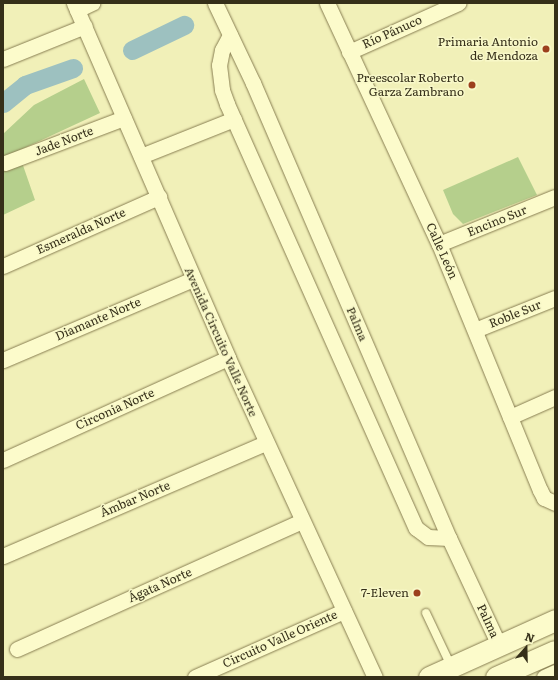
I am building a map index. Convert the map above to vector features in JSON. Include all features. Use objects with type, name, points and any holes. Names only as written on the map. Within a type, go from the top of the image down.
[{"type":"main road","points":[[429,677],[555,620]]},
{"type":"main road","points":[[496,677],[555,651]]},
{"type":"street","points":[[76,6],[92,3]]},
{"type":"street","name":"Palma","points":[[215,3],[256,90],[449,538],[499,645]]},
{"type":"street","name":"Calle León","points":[[327,3],[439,244],[476,330],[540,490],[552,502]]},
{"type":"street","name":"Río Pánuco","points":[[349,52],[458,3]]},
{"type":"street","name":"Avenida Circuito Valle Norte","points":[[76,6],[142,156],[193,279],[372,676]]},
{"type":"street","points":[[3,59],[85,26]]},
{"type":"street","points":[[230,35],[222,50],[219,77],[222,90],[234,119],[416,528],[428,537],[449,538]]},
{"type":"street","name":"Jade Norte","points":[[5,164],[124,118]]},
{"type":"street","points":[[142,156],[234,119]]},
{"type":"street","name":"Esmeralda Norte","points":[[3,266],[159,197]]},
{"type":"street","name":"Encino Sur","points":[[439,244],[555,197]]},
{"type":"street","name":"Diamante Norte","points":[[3,360],[193,279]]},
{"type":"street","name":"Roble Sur","points":[[476,330],[555,298]]},
{"type":"street","name":"Circonia Norte","points":[[3,460],[228,358]]},
{"type":"street","points":[[510,416],[555,397]]},
{"type":"street","name":"Ámbar Norte","points":[[3,556],[266,443]]},
{"type":"street","name":"Ágata Norte","points":[[17,649],[302,521]]},
{"type":"street","name":"Circuito Valle Oriente","points":[[195,677],[344,611]]},
{"type":"street","points":[[544,677],[555,672]]},
{"type":"lane","points":[[426,613],[451,666]]},
{"type":"green space","points":[[84,79],[100,113],[18,151],[35,200],[3,215],[3,134],[34,105]]},
{"type":"green space","points":[[518,157],[537,195],[463,224],[453,214],[443,190]]},
{"type":"waterway","points":[[132,50],[184,25]]},
{"type":"waterway","points":[[3,103],[25,85],[73,68]]},
{"type":"place","name":"Primaria Antonio de Mendoza","points":[[546,49]]},
{"type":"place","name":"Preescolar Roberto Garza Zambrano","points":[[472,85]]},
{"type":"place","name":"7-Eleven","points":[[417,593]]}]
